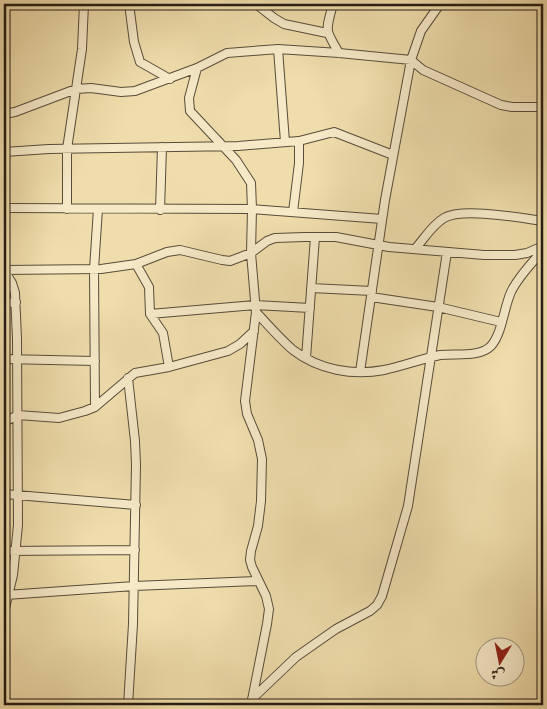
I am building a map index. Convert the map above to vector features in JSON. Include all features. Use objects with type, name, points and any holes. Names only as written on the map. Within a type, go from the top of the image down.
[{"type":"street","points":[[38,4],[51,4]]},
{"type":"street","points":[[67,209],[67,149],[83,42],[84,4]]},
{"type":"street","points":[[129,4],[134,42],[140,62],[170,79]]},
{"type":"street","points":[[204,4],[220,4]]},
{"type":"street","points":[[256,4],[284,24],[327,33]]},
{"type":"street","points":[[333,4],[327,33],[339,53]]},
{"type":"street","points":[[360,372],[382,219],[411,60],[421,32],[440,4]]},
{"type":"street","points":[[4,114],[15,112],[76,89],[92,88],[121,92],[135,91],[197,68],[227,53],[278,49],[411,60],[423,70],[501,106],[543,108]]},
{"type":"street","points":[[278,49],[285,142]]},
{"type":"street","points":[[197,68],[189,98],[190,111],[223,145],[250,179],[252,209],[251,253],[255,309],[245,401],[247,414],[258,440],[262,459],[261,501],[258,526],[250,560],[266,596],[269,617],[252,702]]},
{"type":"street","points":[[4,152],[285,142],[299,141],[334,132],[393,155]]},
{"type":"street","points":[[293,212],[299,163],[299,141]]},
{"type":"street","points":[[160,210],[162,147]]},
{"type":"street","points":[[4,208],[252,209],[382,219]]},
{"type":"street","points":[[95,407],[94,269],[98,209]]},
{"type":"street","points":[[415,249],[438,222],[454,214],[496,215],[543,221]]},
{"type":"street","points":[[306,358],[315,236]]},
{"type":"street","points":[[4,612],[6,595],[17,552],[18,359],[14,288],[4,270],[94,269],[136,264],[167,252],[180,250],[230,261],[251,253],[259,246],[275,238],[315,236],[336,236],[415,249],[484,255],[515,255],[527,253],[543,246]]},
{"type":"street","points":[[255,309],[292,349],[306,358],[333,370],[360,372],[384,370],[430,358],[485,351],[492,345],[510,293],[543,250]]},
{"type":"street","points":[[252,702],[296,657],[336,629],[370,611],[377,605],[382,596],[408,506],[447,252]]},
{"type":"street","points":[[136,264],[149,287],[150,314],[163,333],[169,367]]},
{"type":"street","points":[[311,288],[371,294],[501,322]]},
{"type":"street","points":[[4,303],[16,302]]},
{"type":"street","points":[[150,314],[310,308]]},
{"type":"street","points":[[4,422],[18,415],[59,418],[78,414],[95,407],[135,373],[169,367],[228,351],[240,344],[254,331]]},
{"type":"street","points":[[4,359],[95,361]]},
{"type":"street","points":[[128,378],[136,441],[134,586],[128,705]]},
{"type":"street","points":[[4,494],[136,505]]},
{"type":"street","points":[[4,551],[135,550]]},
{"type":"street","points":[[6,595],[258,580]]}]
